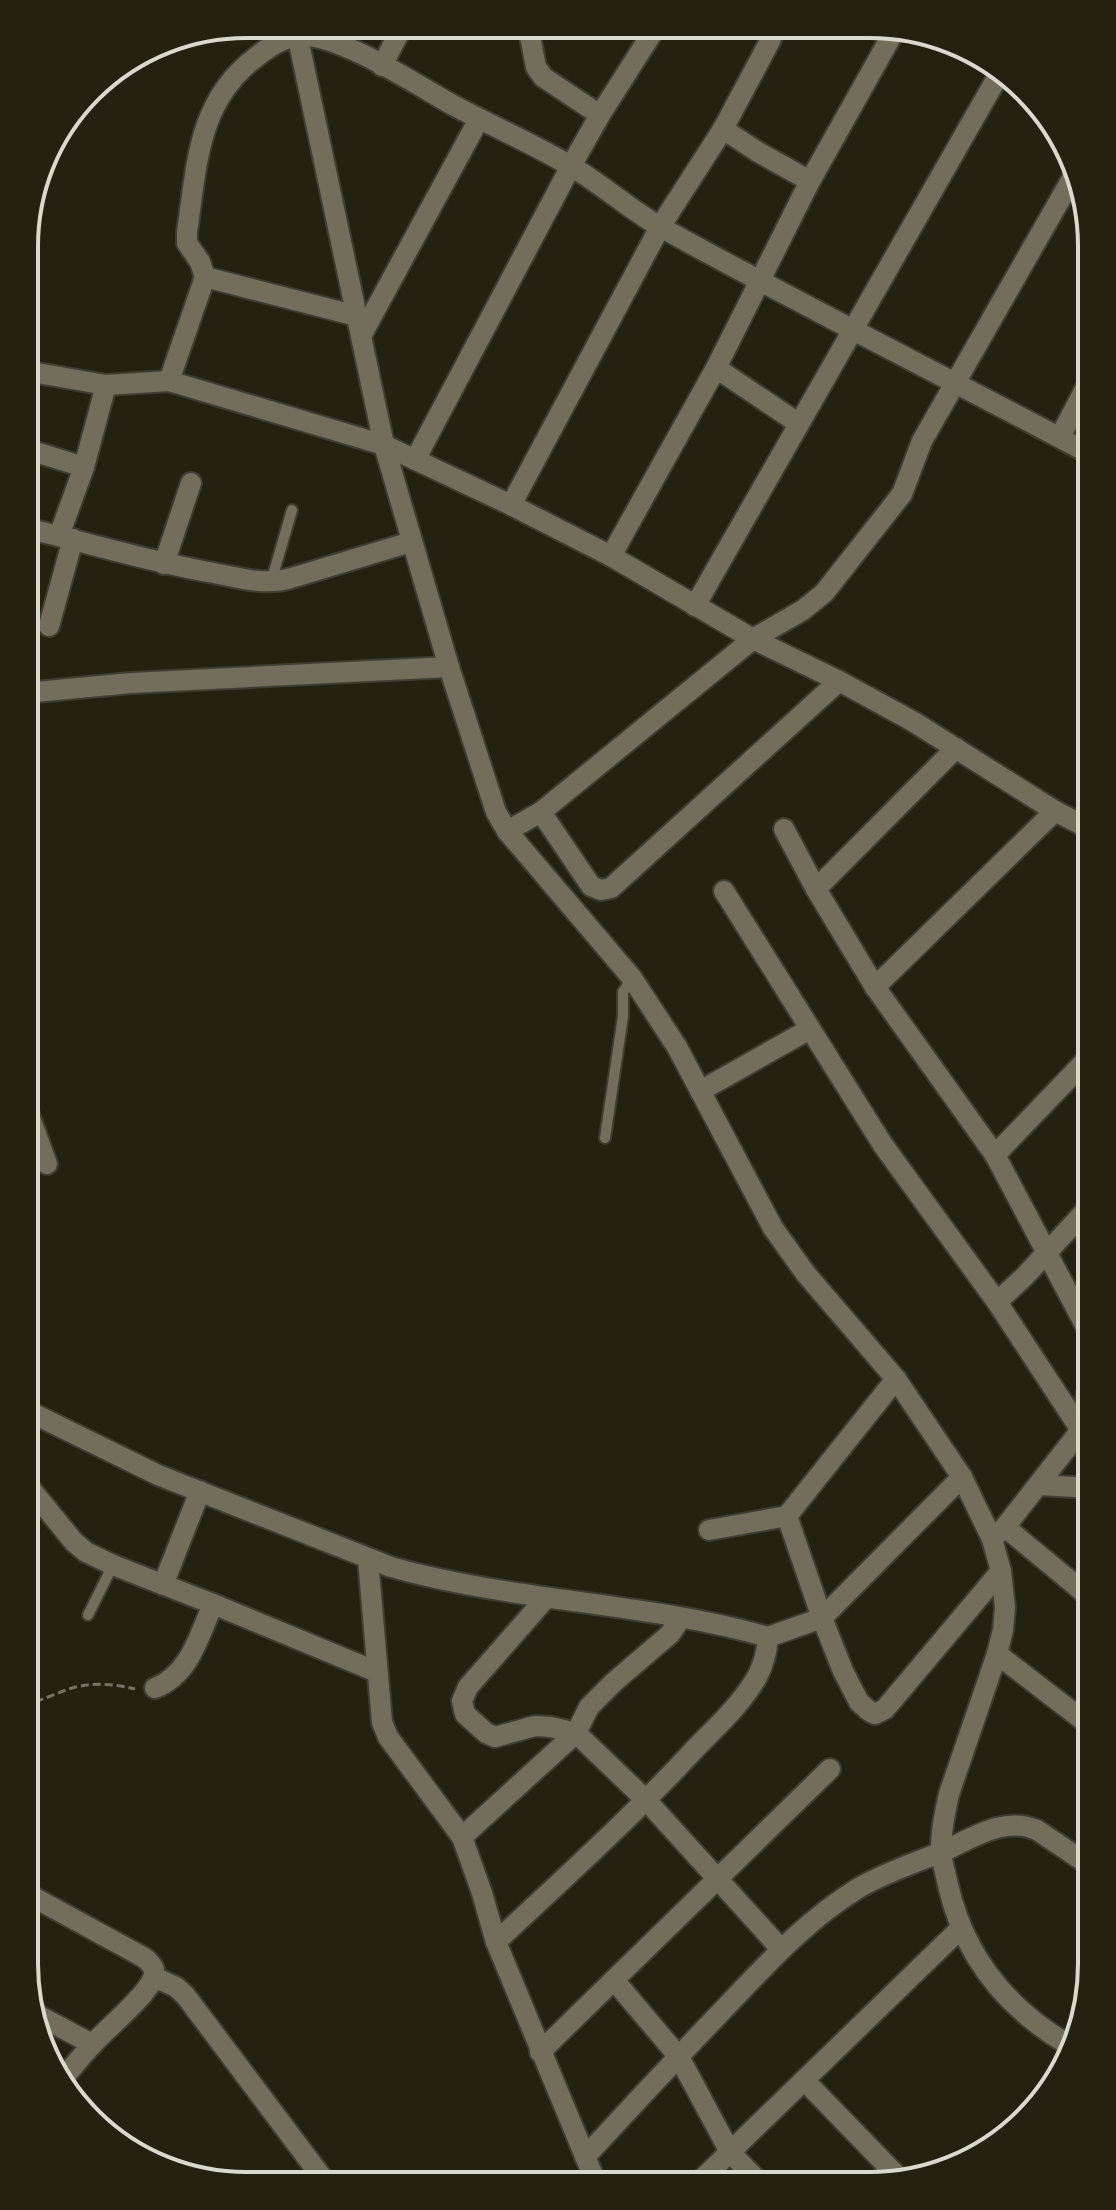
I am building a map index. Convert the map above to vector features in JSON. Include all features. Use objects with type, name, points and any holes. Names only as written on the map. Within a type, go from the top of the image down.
[{"type":"street","points":[[169,381],[205,277],[200,262],[187,243],[187,232],[202,136],[210,112],[248,63],[285,38]]},
{"type":"street","points":[[298,38],[384,445],[449,667],[496,812],[507,831],[632,978],[677,1047],[773,1228],[806,1274],[896,1379],[998,1533],[1078,1589]]},
{"type":"street","points":[[319,38],[382,66],[571,166],[660,227],[1078,447]]},
{"type":"street","points":[[382,66],[396,38]]},
{"type":"street","points":[[530,38],[536,67],[543,77],[600,115]]},
{"type":"street","points":[[415,460],[571,166],[649,38]]},
{"type":"street","points":[[511,505],[660,227],[723,129],[771,38]]},
{"type":"street","points":[[611,556],[716,368],[810,181],[890,39]]},
{"type":"street","points":[[695,606],[995,81]]},
{"type":"street","points":[[359,326],[479,119]]},
{"type":"street","points":[[723,129],[810,181]]},
{"type":"street","points":[[507,831],[541,812],[753,639],[803,610],[824,593],[902,494],[922,441],[1069,185]]},
{"type":"street","points":[[205,277],[359,326]]},
{"type":"street","points":[[716,368],[798,423]]},
{"type":"street","points":[[38,373],[106,385],[169,381],[384,445],[611,556],[753,639],[914,722],[1078,823]]},
{"type":"street","points":[[49,626],[66,538],[106,385]]},
{"type":"street","points":[[1060,437],[1078,403]]},
{"type":"street","points":[[38,453],[84,467]]},
{"type":"street","points":[[164,564],[191,483]]},
{"type":"street","points":[[38,531],[164,564],[271,582],[411,542]]},
{"type":"street","points":[[38,692],[131,683],[449,667]]},
{"type":"street","points":[[541,812],[591,886],[601,890],[611,888],[839,681]]},
{"type":"street","points":[[816,889],[956,748]]},
{"type":"street","points":[[875,987],[1055,811]]},
{"type":"street","points":[[784,829],[875,987],[995,1155],[1078,1312]]},
{"type":"street","points":[[724,891],[883,1145],[997,1302],[1078,1426]]},
{"type":"street","points":[[700,1091],[810,1029]]},
{"type":"street","points":[[995,1155],[1078,1069]]},
{"type":"street","points":[[38,1140],[47,1164]]},
{"type":"street","points":[[997,1302],[1078,1218]]},
{"type":"street","points":[[709,1530],[787,1516],[896,1379]]},
{"type":"street","points":[[38,1420],[158,1475],[368,1559],[422,1576],[681,1618],[768,1637],[822,1618],[962,1477]]},
{"type":"street","points":[[1063,2041],[1022,2012],[1002,1992],[971,1950],[950,1895],[941,1852],[949,1794],[1003,1630],[1005,1607],[998,1533],[1078,1446]]},
{"type":"street","points":[[1039,1485],[1078,1487]]},
{"type":"street","points":[[163,1585],[200,1491]]},
{"type":"street","points":[[38,1498],[86,1552],[377,1672]]},
{"type":"street","points":[[787,1516],[843,1671],[859,1702],[875,1714],[885,1709],[1001,1571]]},
{"type":"street","points":[[368,1559],[382,1722],[388,1737],[462,1837],[496,1942],[591,2172]]},
{"type":"street","points":[[546,1598],[468,1687],[462,1701],[465,1714],[478,1728],[495,1737],[535,1726],[576,1733],[647,1801],[781,1949]]},
{"type":"street","points":[[155,1688],[169,1682],[181,1670],[192,1654],[213,1604]]},
{"type":"street","points":[[462,1837],[576,1733],[589,1707],[670,1634],[681,1618]]},
{"type":"street","points":[[496,1942],[647,1801],[746,1693],[762,1666],[768,1637]]},
{"type":"street","points":[[997,1654],[1078,1716]]},
{"type":"street","points":[[540,2052],[830,1769]]},
{"type":"street","points":[[585,2157],[781,1949],[854,1891],[877,1877],[990,1829],[1006,1826],[1022,1825],[1037,1830],[1078,1858]]},
{"type":"street","points":[[38,1900],[143,1957],[153,1967],[154,1977],[141,1995],[68,2072]]},
{"type":"street","points":[[709,2172],[961,1928]]},
{"type":"street","points":[[154,1977],[185,1995],[318,2172]]},
{"type":"street","points":[[614,1980],[679,2057],[730,2152],[749,2172]]},
{"type":"street","points":[[46,2019],[92,2044]]},
{"type":"street","points":[[804,2080],[892,2170]]},
{"type":"lane","points":[[271,582],[292,510]]},
{"type":"lane","points":[[605,1138],[623,1016],[623,992],[632,978]]},
{"type":"lane","points":[[88,1615],[113,1565]]},
{"type":"path","points":[[38,1702],[72,1688],[101,1683],[138,1689],[155,1688]]}]
